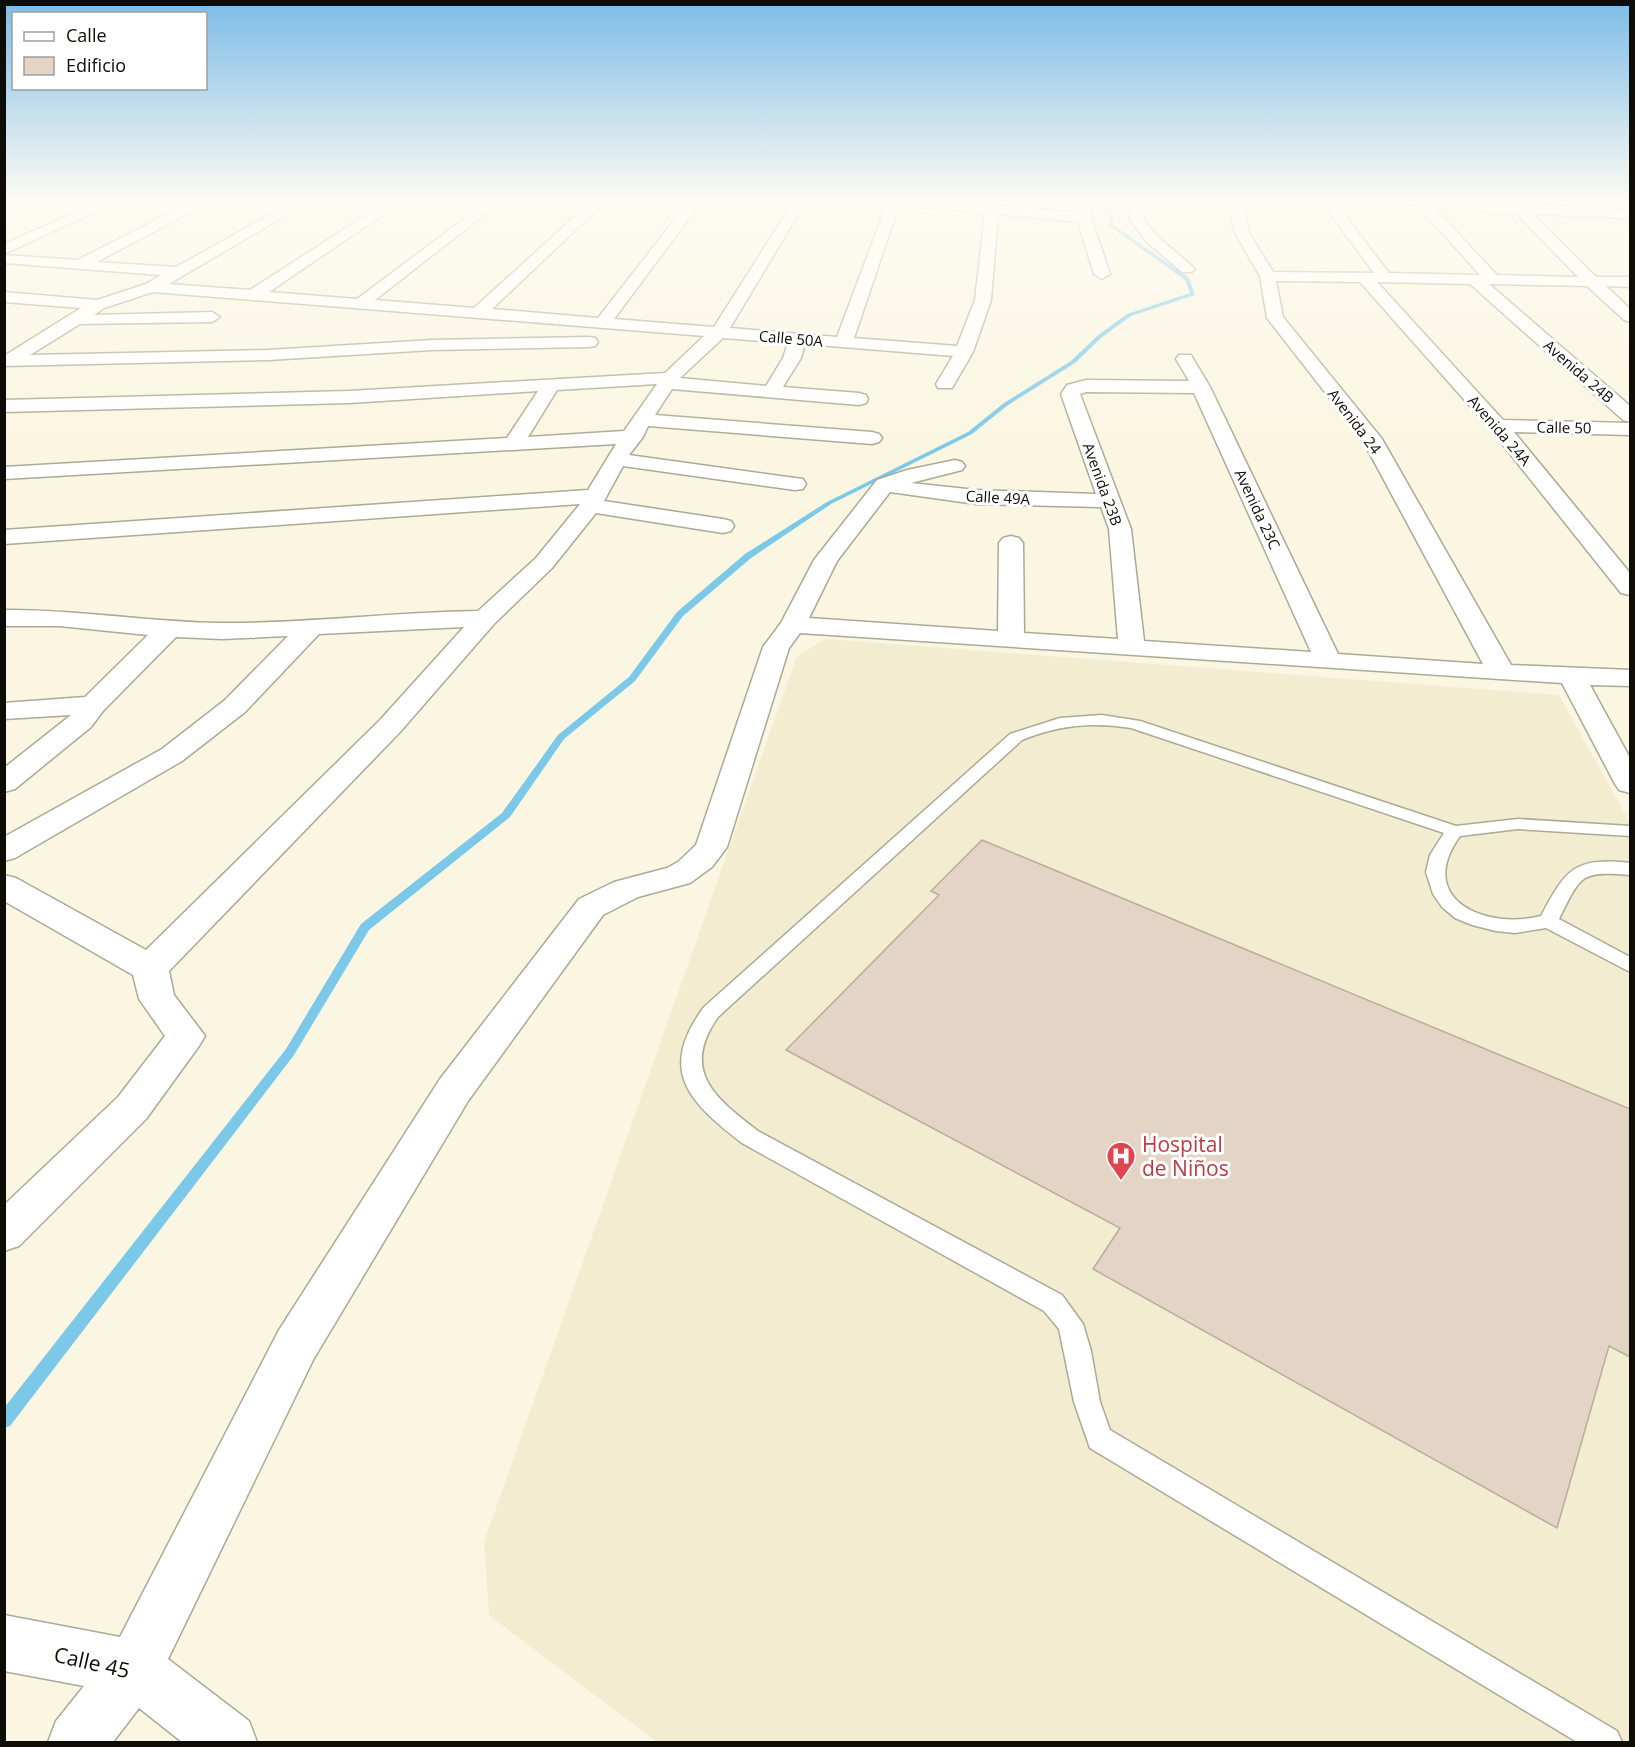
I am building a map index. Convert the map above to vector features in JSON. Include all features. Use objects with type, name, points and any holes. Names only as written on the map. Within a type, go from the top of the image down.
[{"type":"street","points":[[6,362],[98,305],[159,283]]},
{"type":"street","points":[[252,296],[273,283]]},
{"type":"street","points":[[360,304],[388,283]]},
{"type":"street","points":[[478,313],[511,283]]},
{"type":"street","points":[[603,323],[634,283]]},
{"type":"street","points":[[150,968],[390,726],[485,619],[544,563],[593,501],[669,380],[700,343],[743,283]]},
{"type":"street","points":[[844,342],[865,283]]},
{"type":"street","points":[[943,376],[964,352],[983,300],[985,283]]},
{"type":"street","name":"Avenida 24","points":[[1269,283],[1275,318],[1372,439],[1502,673]]},
{"type":"street","name":"Avenida 24A","points":[[1369,283],[1498,426],[1630,588]]},
{"type":"street","name":"Avenida 24B","points":[[1487,283],[1630,416]]},
{"type":"street","points":[[1593,283],[1630,317]]},
{"type":"street","name":"Calle 50A","points":[[152,287],[603,323],[700,343],[798,339],[964,352]]},
{"type":"street","points":[[4,297],[98,305]]},
{"type":"street","points":[[77,320],[212,317]]},
{"type":"street","points":[[771,392],[792,358],[798,339]]},
{"type":"street","points":[[6,362],[268,355],[432,345],[603,343]]},
{"type":"street","points":[[792,358],[814,359]]},
{"type":"street","name":"Avenida 23C","points":[[1185,359],[1201,387],[1328,660]]},
{"type":"street","points":[[4,406],[349,397],[669,380],[859,399]]},
{"type":"street","points":[[515,442],[551,385]]},
{"type":"street","name":"Avenida 23B","points":[[1132,648],[1120,529],[1070,394],[1074,389],[1086,386],[1201,387]]},
{"type":"street","name":"Calle 50","points":[[1498,426],[1630,429]]},
{"type":"street","points":[[4,473],[515,442],[872,438]]},
{"type":"street","points":[[630,439],[795,484]]},
{"type":"street","points":[[77,1743],[134,1668],[296,1345],[454,1090],[591,907],[612,895],[679,877],[691,871],[711,847],[776,647],[793,625],[826,560],[885,485],[914,474],[955,466]]},
{"type":"street","name":"Calle 49A","points":[[885,485],[976,497],[1111,501]]},
{"type":"street","points":[[4,537],[593,501],[723,526]]},
{"type":"street","points":[[1011,543],[1011,640]]},
{"type":"street","points":[[4,618],[41,616],[168,630],[222,631],[429,618],[485,619]]},
{"type":"street","points":[[793,625],[1502,673],[1630,678]]},
{"type":"street","points":[[4,851],[172,754],[235,706],[312,627]]},
{"type":"street","points":[[4,783],[81,721],[93,705],[168,630]]},
{"type":"street","points":[[1572,677],[1630,784]]},
{"type":"street","points":[[4,711],[93,705]]},
{"type":"street","points":[[4,886],[150,968],[157,999],[186,1036],[132,1108],[4,1233]]},
{"type":"street","name":"Calle 45","points":[[4,1643],[134,1668],[228,1743]]},
{"type":"lane","points":[[1606,1743],[1100,1439],[1087,1402],[1078,1351],[1070,1324],[1053,1303],[750,1137],[716,1111],[697,1088],[690,1066],[695,1037],[711,1012],[1016,737],[1039,727],[1081,719],[1104,719],[1134,724],[1455,831],[1518,824],[1630,831]]},
{"type":"lane","points":[[1455,831],[1440,854],[1435,870],[1438,888],[1448,903],[1459,911],[1498,927],[1524,927],[1548,921],[1630,965]]},
{"type":"lane","points":[[1548,921],[1573,875],[1589,868],[1630,869]]},
{"type":"shaded area","name":"Hospital de Niños","points":[[826,639],[1559,695],[1630,823],[1630,1742],[657,1742],[489,1615],[484,1542],[797,656]]},
{"type":"building","points":[[982,840],[1630,1109],[1630,1357],[1609,1346],[1557,1528],[1093,1269],[1120,1228],[786,1050],[939,895],[931,891]]},
{"type":"waterway","points":[[4,1421],[290,1052],[365,927],[506,815],[561,737],[632,679],[680,614],[748,556],[829,503],[970,433],[1006,404],[1073,362],[1099,337],[1129,315],[1193,294],[1188,283]]},
{"type":"place","name":"Hospital de Niños","points":[[1121,1182]]}]
